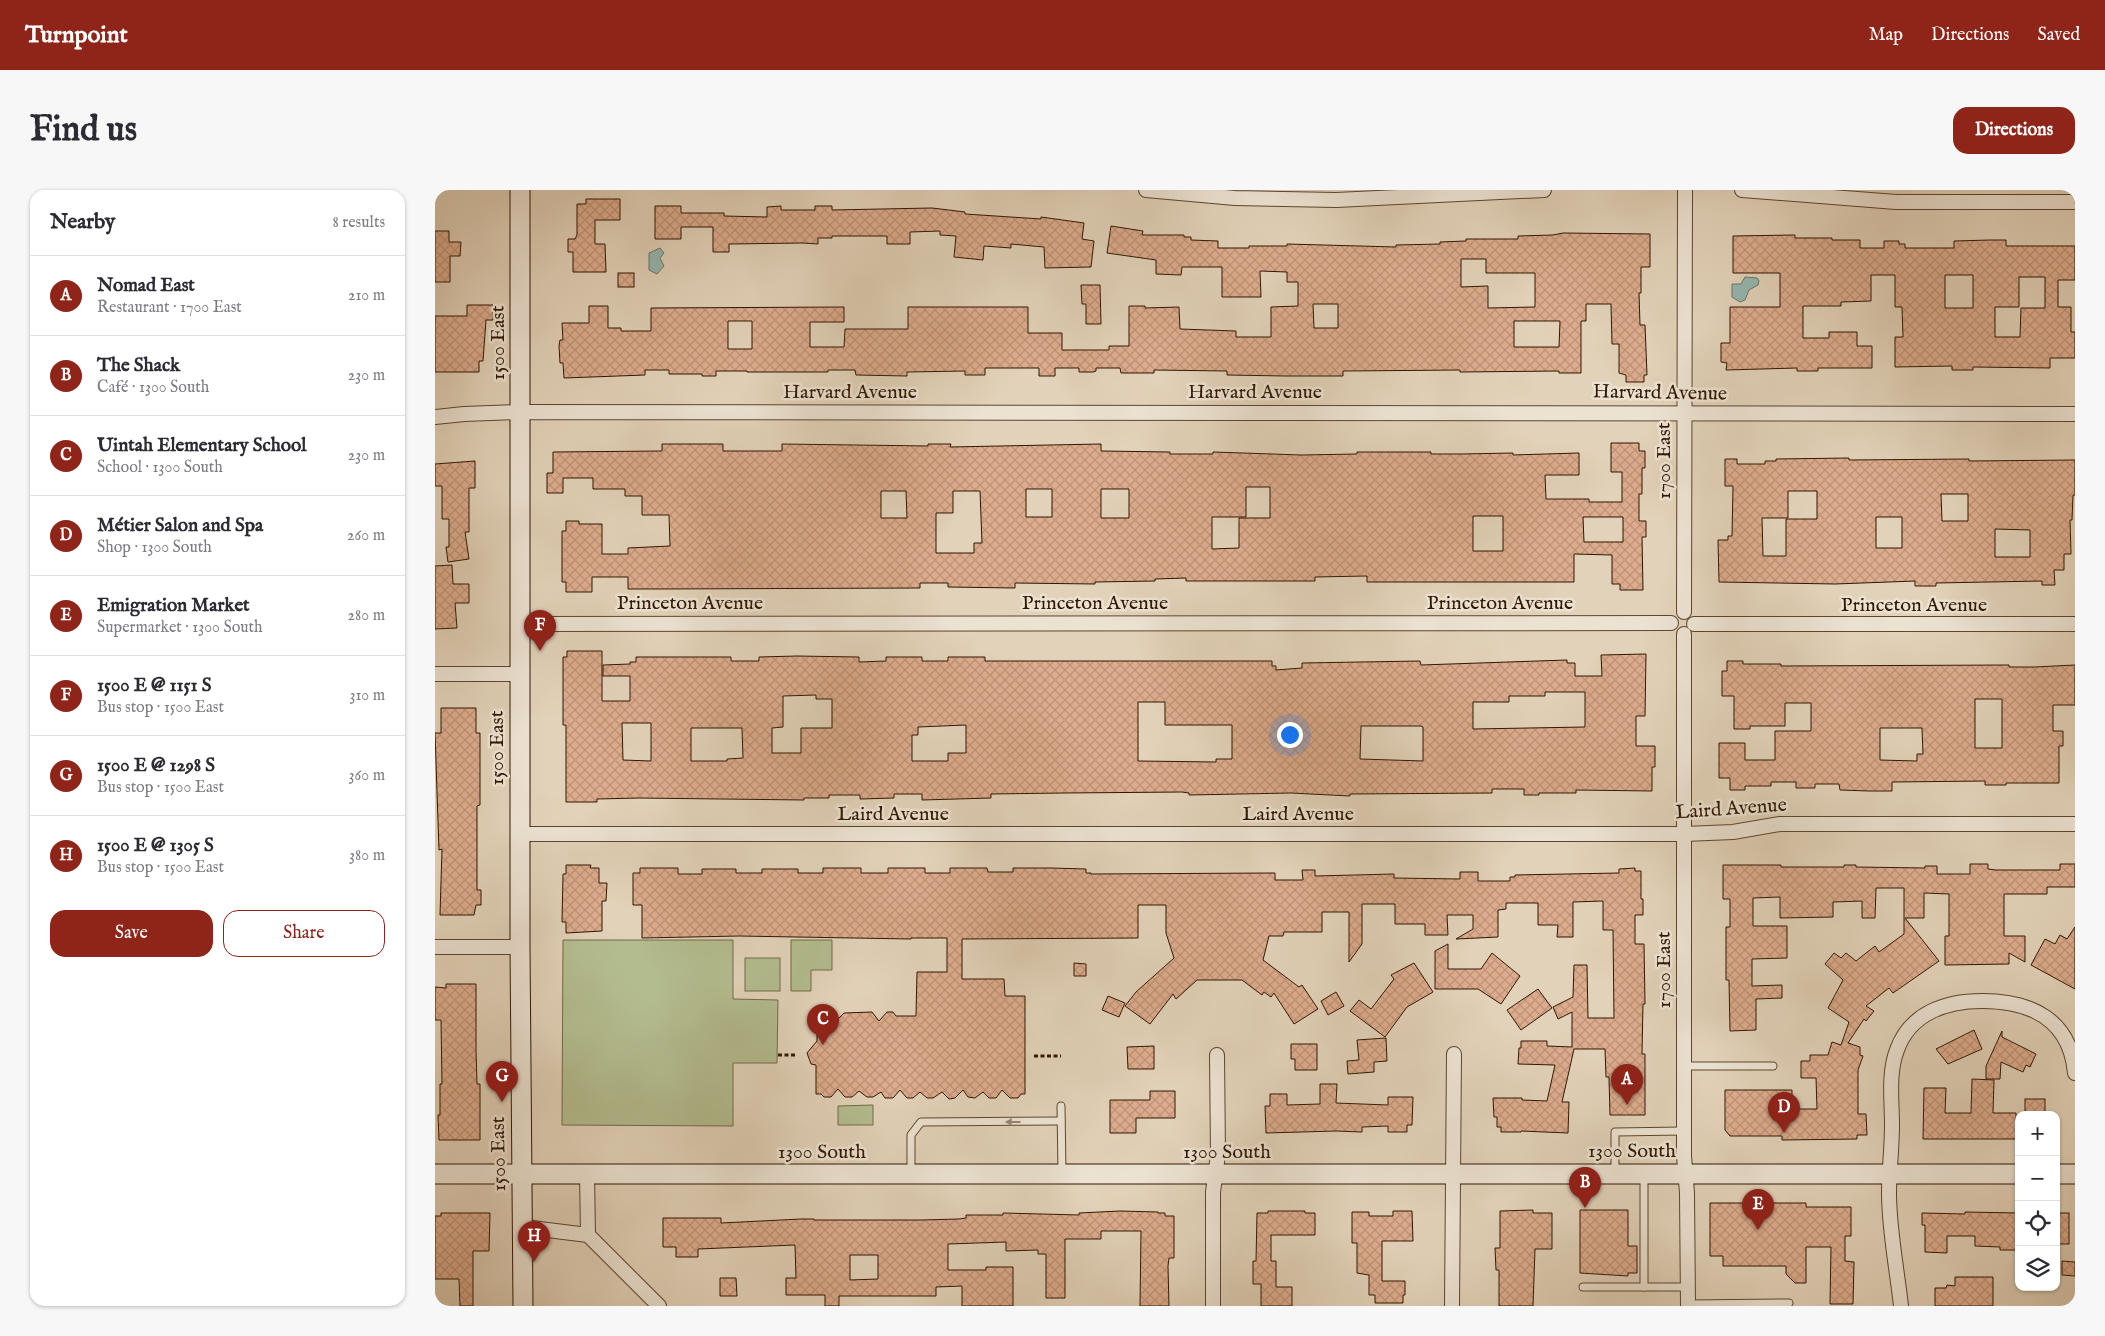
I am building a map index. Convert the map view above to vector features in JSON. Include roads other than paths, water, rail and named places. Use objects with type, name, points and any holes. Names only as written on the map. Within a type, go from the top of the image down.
[{"type":"street","name":"1500 East","points":[[520,190],[519,674],[523,1306]]},
{"type":"street","points":[[1146,190],[1235,198],[1336,200],[1458,192],[1544,190]]},
{"type":"street","name":"1700 East","points":[[1684,612],[1685,190]]},
{"type":"street","points":[[1741,190],[1896,202],[2075,202]]},
{"type":"street","name":"Harvard Avenue","points":[[435,417],[520,412],[2075,414]]},
{"type":"street","points":[[1684,612],[1692,617],[1689,629],[1676,632],[1671,623],[1675,615],[1684,612]]},
{"type":"street","name":"Princeton Avenue","points":[[520,624],[1671,623]]},
{"type":"street","name":"Princeton Avenue","points":[[1689,629],[2075,624]]},
{"type":"street","name":"1700 East","points":[[1688,1305],[1684,1066],[1685,834],[1689,629]]},
{"type":"street","points":[[435,674],[519,674]]},
{"type":"street","name":"Laird Avenue","points":[[520,834],[1685,834],[1733,832],[1780,824],[2075,824]]},
{"type":"street","points":[[435,947],[520,948]]},
{"type":"street","points":[[1901,1306],[1890,1212],[1893,1065],[1897,1050],[1909,1028],[1917,1019],[1929,1012],[1957,1002],[2008,1002],[2023,1005],[2047,1018],[2064,1036],[2072,1055],[2075,1073]]},
{"type":"street","points":[[1452,1306],[1454,1054]]},
{"type":"street","points":[[1213,1306],[1215,1174],[1218,1155],[1217,1055]]},
{"type":"street","name":"1300 South","points":[[435,1174],[2015,1174]]},
{"type":"street","points":[[587,1174],[588,1235]]},
{"type":"street","points":[[2060,1174],[2075,1174]]},
{"type":"street","points":[[523,1227],[588,1235],[659,1306]]},
{"type":"lane","points":[[1684,1066],[1773,1066]]},
{"type":"lane","points":[[1061,1106],[1063,1174]]},
{"type":"lane","points":[[911,1174],[911,1135],[921,1122],[1061,1121]]},
{"type":"lane","points":[[1615,1174],[1615,1132],[1684,1131]]},
{"type":"lane","points":[[1644,1174],[1644,1287]]},
{"type":"lane","points":[[1583,1287],[1688,1287]]},
{"type":"lane","points":[[1688,1305],[1789,1303]]},
{"type":"water","points":[[660,248],[664,253],[660,258],[664,266],[657,274],[649,270],[649,253]]},
{"type":"water","points":[[1745,277],[1757,278],[1759,281],[1758,285],[1749,290],[1745,300],[1740,302],[1732,297],[1732,284],[1741,284]]},
{"type":"place","name":"1500 E @ 1151 S","points":[[540,651]]},
{"type":"place","name":"Uintah Elementary School","points":[[823,1045]]},
{"type":"place","name":"1500 E @ 1298 S","points":[[502,1102]]},
{"type":"place","name":"Nomad East","points":[[1627,1105]]},
{"type":"place","name":"Métier Salon and Spa","points":[[1784,1133]]},
{"type":"place","name":"The Shack","points":[[1585,1208]]},
{"type":"place","name":"Emigration Market","points":[[1758,1230]]},
{"type":"place","name":"1500 E @ 1305 S","points":[[534,1262]]}]
